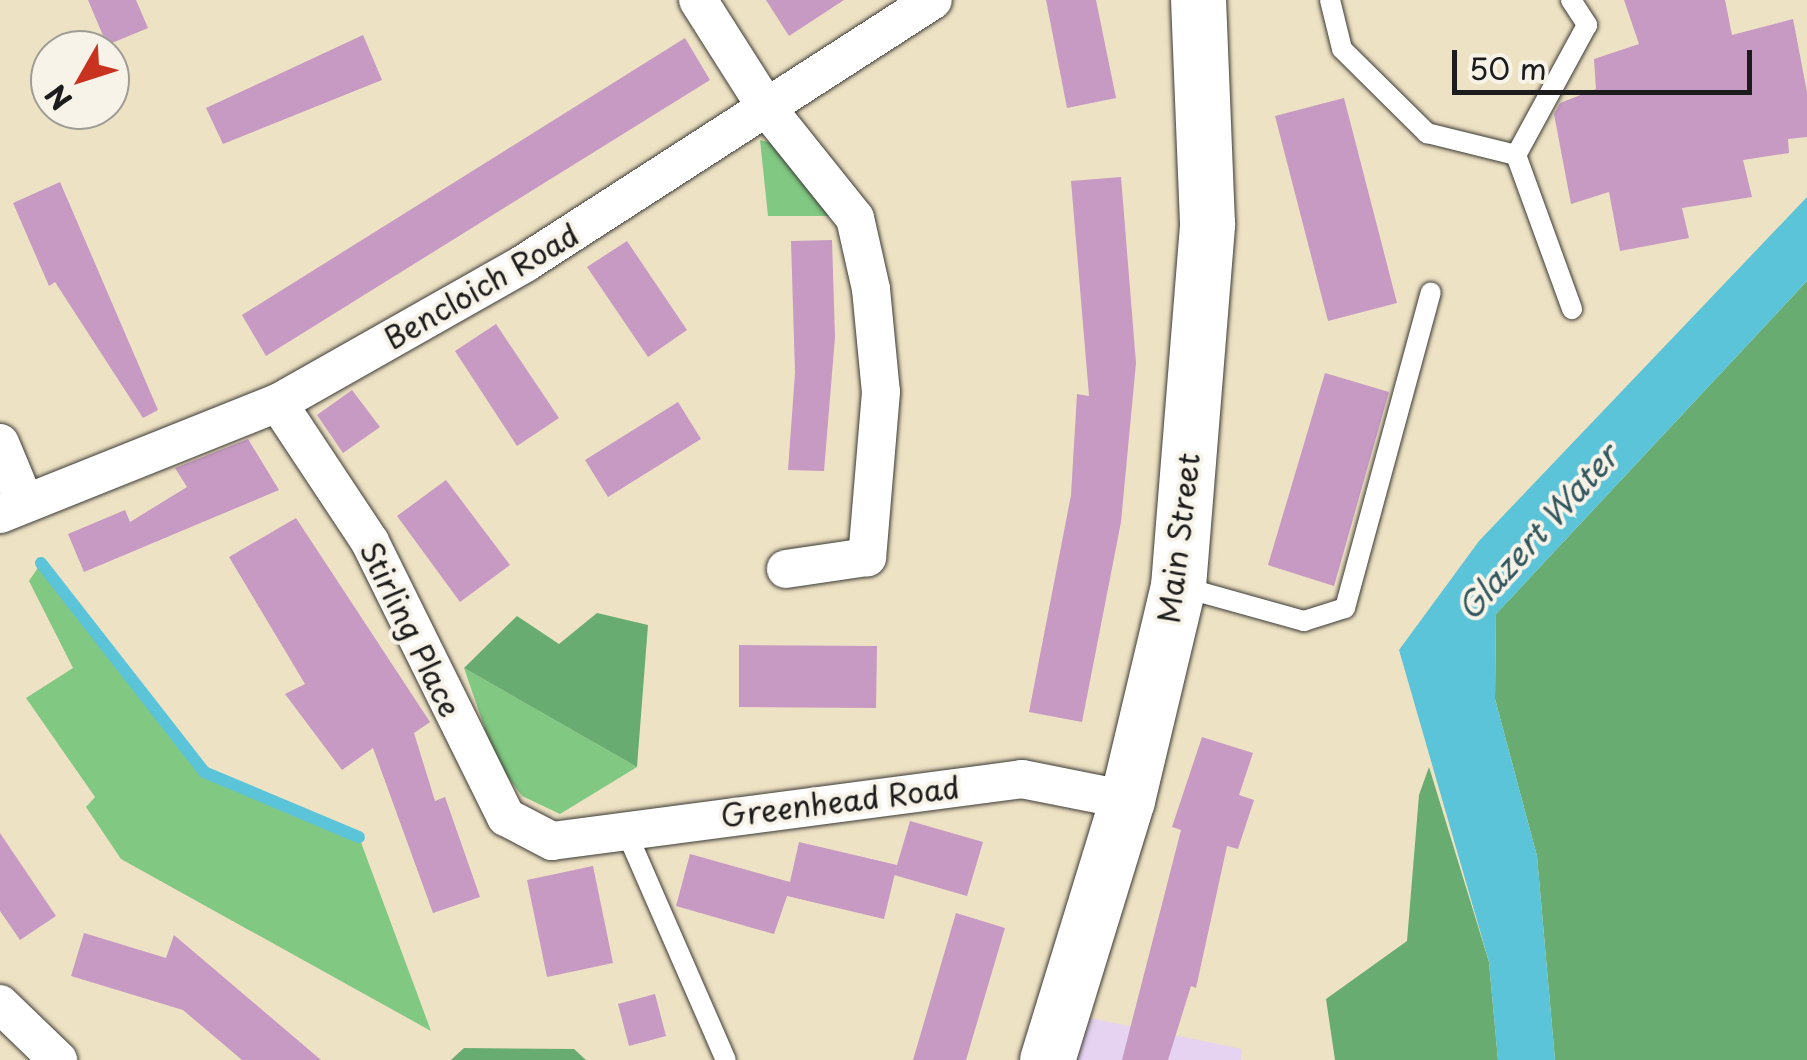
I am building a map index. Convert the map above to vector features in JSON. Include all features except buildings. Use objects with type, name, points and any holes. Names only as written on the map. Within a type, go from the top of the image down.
[{"type":"main road","name":"Main Street","points":[[1048,1060],[1127,800],[1178,586],[1206,222],[1198,0]]},
{"type":"street","points":[[698,0],[766,108],[855,218],[882,392],[867,556],[786,570]]},
{"type":"street","name":"Bencloich Road","points":[[13,509],[278,403],[525,263],[933,0]]},
{"type":"street","name":"Stirling Place","points":[[278,403],[370,542],[506,817],[552,841]]},
{"type":"street","points":[[0,442],[13,509]]},
{"type":"street","name":"Greenhead Road","points":[[552,841],[628,836],[702,818],[1022,778],[1127,800]]},
{"type":"street","points":[[0,1004],[58,1060]]},
{"type":"lane","points":[[1330,0],[1342,49],[1427,132],[1516,155]]},
{"type":"lane","points":[[1571,0],[1587,25],[1516,155],[1572,309]]},
{"type":"lane","points":[[1178,586],[1304,622],[1345,608],[1432,292]]},
{"type":"lane","points":[[628,836],[726,1060]]},
{"type":"shaded area","points":[[1085,1017],[1242,1049],[1241,1060],[1074,1060]]},
{"type":"green space","points":[[760,140],[789,147],[843,216],[768,216]]},
{"type":"green space","points":[[1807,281],[1807,1060],[1555,1060],[1537,856],[1495,699],[1496,614]]},
{"type":"green space","points":[[41,563],[204,771],[359,837],[431,1031],[121,859],[86,807],[95,797],[26,698],[73,668],[29,581]]},
{"type":"green space","points":[[597,613],[648,625],[637,767],[464,668],[517,616],[559,644]]},
{"type":"green space","points":[[464,668],[637,767],[560,814],[522,796],[496,761]]},
{"type":"green space","points":[[1429,767],[1489,962],[1498,1060],[1335,1060],[1326,999],[1407,941],[1419,795]]},
{"type":"green space","points":[[464,1048],[574,1049],[586,1060],[451,1060]]},
{"type":"water","name":"Glazert Water","points":[[1807,197],[1807,281],[1496,614],[1495,699],[1537,856],[1555,1060],[1498,1060],[1489,962],[1399,650],[1479,541]]},
{"type":"waterway","points":[[41,563],[204,772],[359,837]]}]
